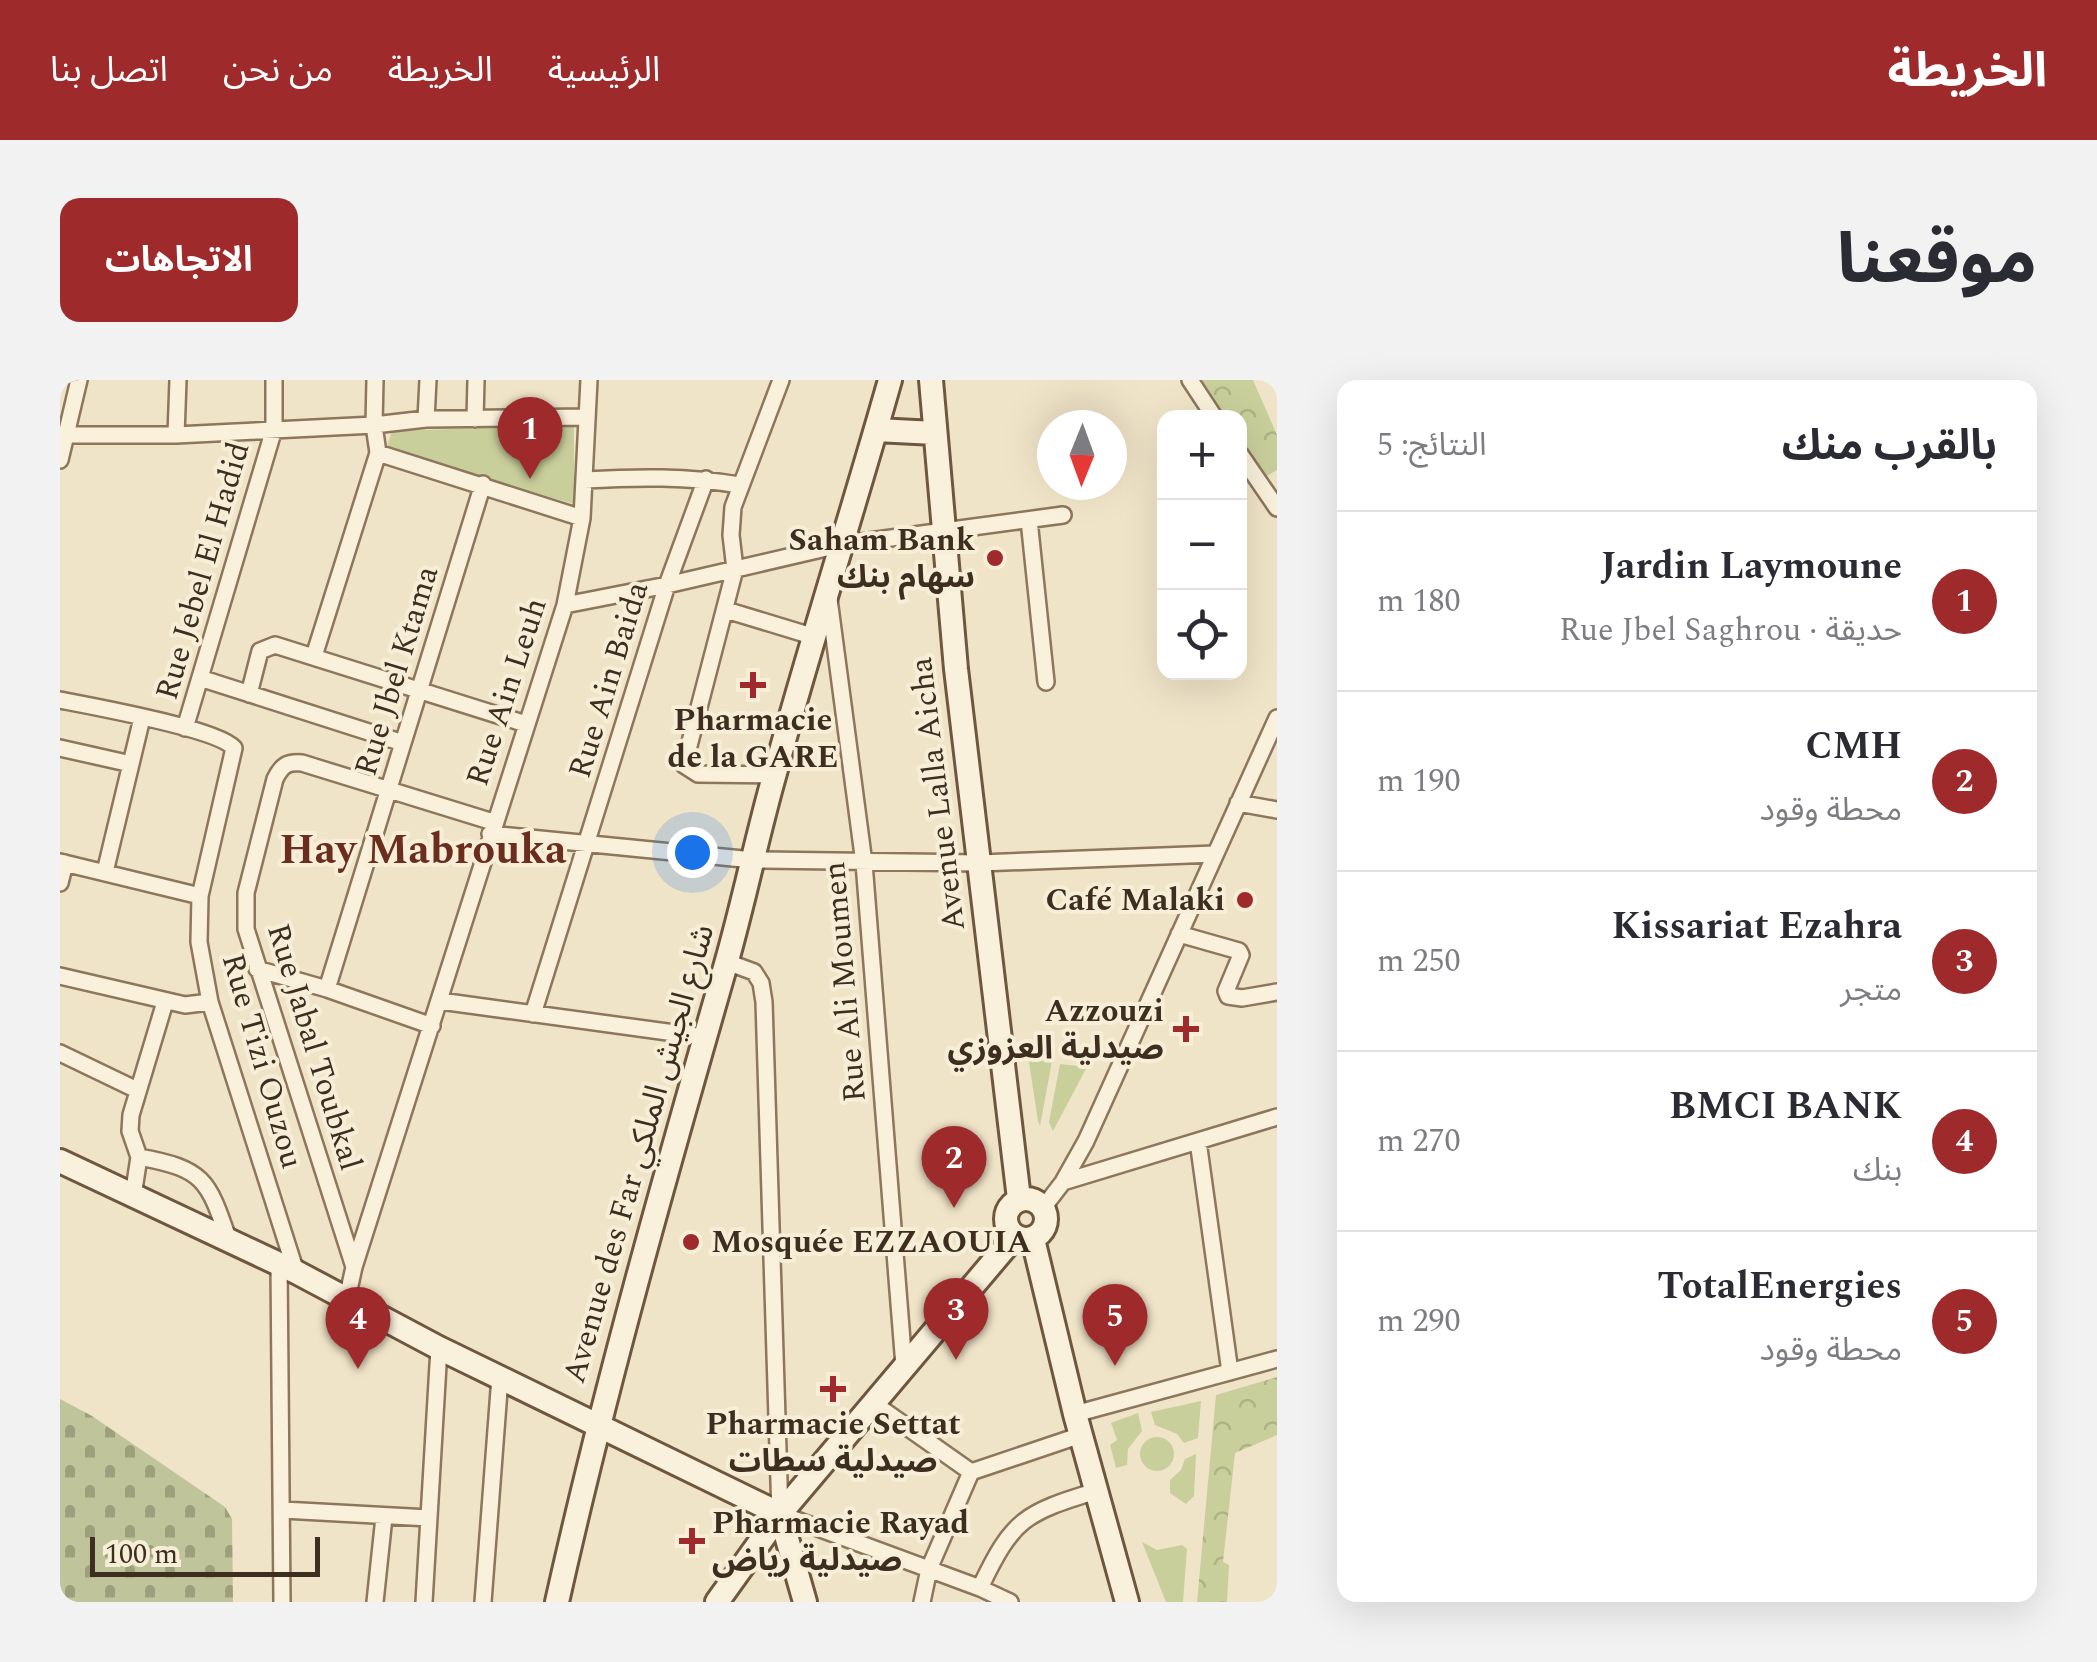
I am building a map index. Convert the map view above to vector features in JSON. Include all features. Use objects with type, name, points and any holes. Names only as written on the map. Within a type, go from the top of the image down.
[{"type":"street","points":[[60,460],[79,380]]},
{"type":"street","points":[[176,435],[178,380]]},
{"type":"street","name":"Rue Jebel El Hadid","points":[[185,728],[274,428],[274,380]]},
{"type":"street","points":[[314,656],[378,454],[375,380]]},
{"type":"street","points":[[426,419],[428,380]]},
{"type":"street","points":[[474,419],[476,380]]},
{"type":"street","name":"Rue Ain Leuh","points":[[348,1299],[354,1266],[565,605],[582,518],[591,380]]},
{"type":"street","points":[[774,775],[694,774],[684,765],[735,568],[730,523],[739,485],[781,380]]},
{"type":"street","name":"Avenue des Far شارع الجيش الملكي","points":[[556,1602],[596,1426],[726,962],[774,775],[890,380]]},
{"type":"street","name":"Avenue Lalla Aicha","points":[[931,380],[956,669],[1019,1200]]},
{"type":"street","points":[[1190,380],[1210,410]]},
{"type":"street","points":[[66,435],[176,435],[426,419],[587,417]]},
{"type":"street","points":[[876,430],[935,434]]},
{"type":"street","points":[[378,454],[582,518]]},
{"type":"street","points":[[1247,462],[1272,490],[1277,508]]},
{"type":"street","points":[[584,480],[706,479],[739,485]]},
{"type":"street","name":"Rue Ain Baida","points":[[533,1014],[667,585],[706,479]]},
{"type":"street","name":"Rue Jbel Ktama","points":[[326,989],[482,484]]},
{"type":"street","points":[[565,605],[839,545],[1063,516]]},
{"type":"street","points":[[1029,520],[1046,682]]},
{"type":"street","name":"Rue Ali Moumen","points":[[828,594],[864,863],[904,1366]]},
{"type":"street","points":[[726,610],[815,638]]},
{"type":"street","points":[[249,694],[257,657],[270,645],[526,724]]},
{"type":"street","points":[[200,678],[404,743]]},
{"type":"street","name":"Rue Tizi Ouzou","points":[[60,700],[185,728],[228,741],[234,748],[200,896],[200,942],[210,1002],[288,1268],[282,1602]]},
{"type":"street","points":[[105,872],[142,718]]},
{"type":"street","points":[[1043,1208],[1086,1141],[1277,718]]},
{"type":"street","points":[[60,748],[131,764]]},
{"type":"street","name":"Rue Jabal Toubkal","points":[[354,1266],[246,929],[246,893],[275,779],[282,766],[290,762],[389,789],[492,828],[753,860],[980,864],[1215,854]]},
{"type":"street","points":[[1238,803],[1277,810]]},
{"type":"street","points":[[60,884],[63,862],[200,896]]},
{"type":"street","points":[[1178,934],[1239,951],[1228,996],[1242,998],[1277,992]]},
{"type":"street","points":[[726,962],[754,972],[761,983],[764,1002],[780,1514],[806,1602]]},
{"type":"street","points":[[257,970],[432,1026]]},
{"type":"street","points":[[60,976],[165,1002],[210,1002]]},
{"type":"street","points":[[440,1001],[704,1037]]},
{"type":"street","points":[[133,1196],[139,1158],[130,1131],[138,1090],[165,1002]]},
{"type":"street","points":[[60,1053],[138,1090]]},
{"type":"street","points":[[1063,1182],[1277,1117]]},
{"type":"street","points":[[1198,1141],[1230,1372]]},
{"type":"street","points":[[139,1158],[172,1163],[193,1172],[209,1189],[229,1241]]},
{"type":"street","points":[[60,1161],[288,1268],[439,1348],[780,1514],[1010,1602]]},
{"type":"street","points":[[717,1602],[780,1514],[904,1366],[1024,1238],[1045,1226],[1043,1208],[1037,1202],[1019,1200],[1011,1204],[1005,1222],[1024,1238],[1128,1602]]},
{"type":"street","points":[[424,1602],[439,1348]]},
{"type":"street","points":[[922,1602],[928,1569],[971,1472],[1078,1425],[1277,1358]]},
{"type":"street","points":[[483,1602],[500,1378]]},
{"type":"street","points":[[873,1404],[971,1472]]},
{"type":"street","points":[[980,1588],[1002,1542],[1035,1512],[1096,1491]]},
{"type":"street","points":[[282,1510],[430,1518]]},
{"type":"street","points":[[375,1602],[384,1516]]},
{"type":"green space","points":[[1199,380],[1253,380],[1277,435],[1277,470],[1265,477],[1247,451],[1247,410],[1219,410]]},
{"type":"green space","points":[[574,425],[574,504],[398,453],[387,446],[392,431]]},
{"type":"green space","points":[[1028,1056],[1052,1061],[1040,1126],[1038,1121]]},
{"type":"green space","points":[[1060,1064],[1087,1067],[1053,1131],[1049,1122]]},
{"type":"green space","points":[[1277,1377],[1277,1435],[1235,1453],[1223,1562],[1229,1565],[1227,1602],[1197,1602],[1216,1395]]},
{"type":"green space","points":[[60,1399],[92,1416],[225,1507],[232,1519],[233,1602],[60,1602]]},
{"type":"green space","points":[[1201,1401],[1198,1438],[1184,1443],[1177,1434],[1155,1425],[1151,1412]]},
{"type":"green space","points":[[1138,1413],[1142,1431],[1128,1449],[1127,1465],[1116,1468],[1110,1445],[1117,1440],[1111,1423]]},
{"type":"green space","points":[[1157,1437],[1169,1442],[1174,1454],[1169,1466],[1157,1471],[1145,1466],[1140,1454],[1145,1442]]},
{"type":"green space","points":[[1196,1454],[1194,1496],[1186,1504],[1170,1493],[1170,1480],[1181,1470],[1185,1459]]},
{"type":"green space","points":[[1142,1542],[1157,1550],[1182,1545],[1187,1549],[1183,1602],[1166,1602]]},
{"type":"place","name":"Jardin Laymoune","points":[[530,479]]},
{"type":"place","name":"Saham Bank سهام بنك","points":[[995,558]]},
{"type":"place","name":"Pharmacie de la GARE","points":[[753,685]]},
{"type":"place","name":"Café Malaki","points":[[1245,900]]},
{"type":"place","name":"Azzouzi صيدلية العزوزي","points":[[1186,1029]]},
{"type":"place","name":"CMH","points":[[954,1208]]},
{"type":"place","name":"Mosquée EZZAOUIA","points":[[691,1242]]},
{"type":"place","name":"Kissariat Ezahra","points":[[956,1360]]},
{"type":"place","name":"TotalEnergies","points":[[1115,1366]]},
{"type":"place","name":"BMCI BANK","points":[[358,1369]]},
{"type":"place","name":"Pharmacie Settat صيدلية سطات","points":[[833,1389]]},
{"type":"place","name":"Pharmacie Rayad صيدلية رياض","points":[[692,1541]]},
{"type":"district","name":"Hay Mabrouka","points":[[423,850]]}]
